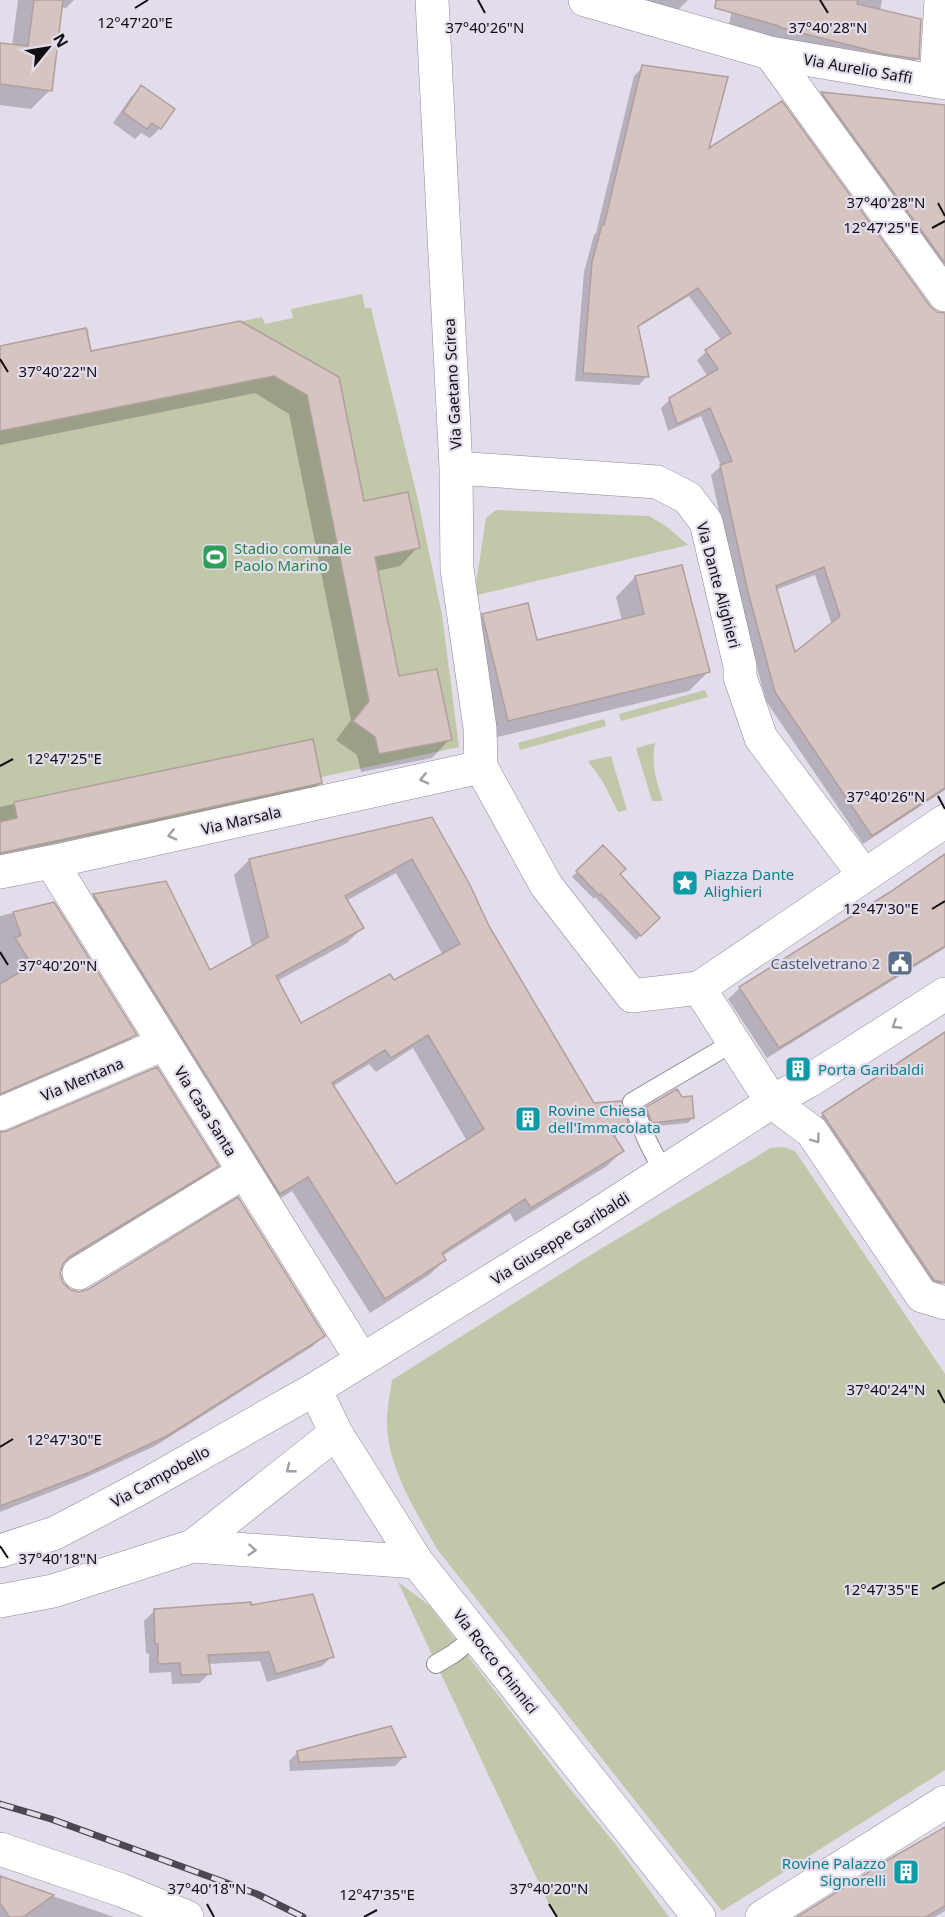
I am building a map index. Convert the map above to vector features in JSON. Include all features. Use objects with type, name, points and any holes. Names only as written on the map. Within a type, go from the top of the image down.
[{"type":"street","name":"Via Gaetano Scirea","points":[[432,0],[456,468],[457,569],[480,728],[482,767]]},
{"type":"street","name":"Via Aurelio Saffi","points":[[585,0],[770,53],[941,82]]},
{"type":"street","points":[[941,0],[941,82]]},
{"type":"street","points":[[770,53],[945,295]]},
{"type":"street","name":"Via Dante Alighieri","points":[[456,468],[657,482],[688,498],[706,522],[740,666],[740,677],[761,738],[864,875]]},
{"type":"street","points":[[482,767],[546,885],[632,996],[699,988],[945,821]]},
{"type":"street","name":"Via Marsala","points":[[0,872],[482,767]]},
{"type":"street","name":"Via Casa Santa","points":[[51,862],[362,1360]]},
{"type":"street","points":[[699,988],[772,1102],[812,1132],[934,1300]]},
{"type":"street","name":"Via Giuseppe Garibaldi","points":[[315,1389],[456,1303],[945,994]]},
{"type":"street","name":"Via Mentana","points":[[0,1114],[163,1044]]},
{"type":"street","points":[[79,1273],[244,1172]]},
{"type":"street","name":"Via Rocco Chinnici","points":[[315,1389],[336,1433],[417,1562],[699,1917]]},
{"type":"street","name":"Via Campobello","points":[[0,1551],[55,1533],[135,1491],[315,1389]]},
{"type":"street","points":[[0,1601],[53,1591],[193,1546],[336,1433]]},
{"type":"street","points":[[193,1546],[417,1562]]},
{"type":"street","points":[[762,1917],[795,1908],[945,1802]]},
{"type":"street","points":[[0,1849],[121,1890],[187,1917]]},
{"type":"lane","points":[[663,1172],[632,1102],[734,1042]]},
{"type":"lane","points":[[436,1664],[476,1636]]},
{"type":"green space","name":"Stadio comunale Paolo Marino","points":[[362,294],[365,308],[371,308],[418,500],[442,615],[459,747],[322,777],[323,787],[0,854],[0,347],[88,329],[91,351],[262,317],[265,324],[293,318],[291,309]]},
{"type":"green space","points":[[496,510],[649,516],[666,526],[688,545],[469,597],[475,590],[486,518]]},
{"type":"green space","points":[[705,690],[708,697],[621,721],[619,714]]},
{"type":"green space","points":[[604,719],[606,726],[520,750],[518,743]]},
{"type":"green space","points":[[655,743],[655,772],[663,801],[652,801],[636,748]]},
{"type":"green space","points":[[611,756],[627,810],[618,812],[603,782],[588,761]]},
{"type":"green space","points":[[783,1147],[795,1151],[945,1374],[945,1770],[722,1911],[437,1549],[397,1472],[388,1439],[387,1422],[392,1380],[597,1251],[771,1148]]},
{"type":"green space","points":[[398,1582],[429,1605],[566,1784],[616,1845],[669,1917],[555,1917]]},
{"type":"building","points":[[34,0],[63,0],[52,91],[0,84],[0,43],[28,46]]},
{"type":"building","points":[[716,0],[858,0],[857,4],[921,19],[919,59],[884,54],[778,27],[715,8]]},
{"type":"building","points":[[642,65],[728,77],[709,148],[782,101],[930,306],[937,312],[945,313],[945,788],[872,836],[775,692],[748,592],[720,465],[732,461],[710,408],[677,424],[669,398],[718,369],[705,350],[731,333],[698,288],[638,326],[649,377],[583,373],[592,262],[602,225],[604,225]],"holes":[[[824,567],[840,616],[795,652],[776,586]]]},
{"type":"building","points":[[141,85],[175,109],[161,129],[152,123],[147,129],[123,112]]},
{"type":"building","points":[[821,92],[945,105],[945,263]]},
{"type":"building","points":[[240,321],[339,377],[364,501],[408,492],[420,548],[375,557],[399,676],[437,669],[452,740],[379,754],[375,737],[353,721],[369,701],[307,395],[274,376],[0,431],[0,346],[86,328],[91,351]]},
{"type":"building","points":[[682,565],[710,672],[508,721],[482,614],[528,603],[537,640],[644,614],[635,576]]},
{"type":"building","points":[[313,739],[322,783],[0,853],[0,822],[17,818],[14,802]]},
{"type":"building","points":[[432,817],[470,885],[489,926],[594,1103],[621,1101],[629,1125],[608,1127],[624,1151],[531,1208],[525,1199],[442,1253],[446,1260],[385,1299],[308,1177],[280,1194],[93,894],[166,881],[210,970],[268,937],[249,859]],"holes":[[[412,859],[460,944],[394,980],[390,974],[301,1023],[276,976],[364,928],[345,896]],[[428,1035],[484,1129],[396,1184],[332,1083],[385,1050],[391,1058]]]},
{"type":"building","points":[[603,845],[626,869],[620,874],[660,918],[641,936],[576,871]]},
{"type":"building","points":[[945,854],[945,946],[779,1048],[739,987],[890,892]]},
{"type":"building","points":[[54,902],[137,1035],[0,1094],[0,984],[32,965],[15,938],[21,935],[13,912]]},
{"type":"building","points":[[945,1032],[945,1283],[934,1280],[822,1113]]},
{"type":"building","points":[[157,1067],[219,1166],[69,1257],[60,1273],[63,1283],[71,1290],[79,1292],[89,1289],[238,1197],[325,1336],[167,1436],[90,1472],[0,1506],[0,1132]]},
{"type":"building","points":[[677,1089],[682,1097],[692,1096],[694,1118],[652,1123],[646,1107]]},
{"type":"building","points":[[313,1594],[334,1657],[276,1674],[269,1652],[208,1655],[211,1674],[181,1675],[180,1663],[158,1664],[154,1609],[251,1602],[251,1605]]},
{"type":"building","points":[[391,1726],[406,1757],[299,1762],[297,1751]]},
{"type":"building","name":"Rovine Palazzo Signorelli","points":[[945,1827],[945,1906],[926,1917],[797,1917],[888,1860]]},
{"type":"building","points":[[0,1876],[54,1895],[23,1917],[9,1917],[0,1903]]},
{"type":"railway","points":[[0,1804],[51,1819],[257,1894],[303,1917]]},
{"type":"place","name":"Stadio comunale Paolo Marino","points":[[215,557]]},
{"type":"place","name":"Piazza Dante Alighieri","points":[[685,883]]},
{"type":"place","name":"Castelvetrano 2","points":[[900,963]]},
{"type":"place","name":"Porta Garibaldi","points":[[798,1069]]},
{"type":"place","name":"Rovine Chiesa dell'Immacolata","points":[[528,1119]]},
{"type":"place","name":"Rovine Palazzo Signorelli","points":[[906,1872]]}]
